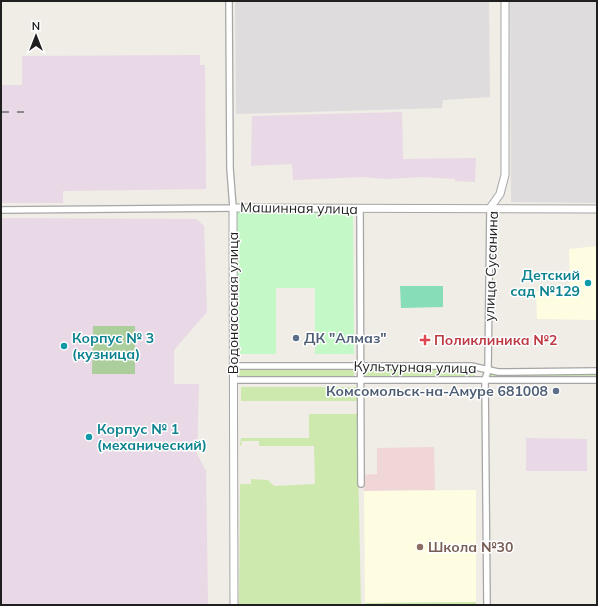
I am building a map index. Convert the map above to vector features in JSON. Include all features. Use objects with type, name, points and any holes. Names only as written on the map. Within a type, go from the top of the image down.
[{"type":"street","name":"Водонасосная улица","points":[[229,1],[230,168],[233,208],[234,605]]},
{"type":"street","name":"улица Сусанина","points":[[487,605],[485,380],[488,370],[490,208],[500,194],[505,175],[505,1]]},
{"type":"street","name":"Машинная улица","points":[[1,210],[233,208],[490,208],[597,210]]},
{"type":"street","points":[[360,209],[361,484]]},
{"type":"street","name":"Культурная улица","points":[[233,366],[471,366],[498,372],[597,371]]},
{"type":"street","name":"Культурная улица","points":[[234,380],[597,380]]},
{"type":"shaded area","points":[[235,1],[489,1],[490,97],[443,100],[442,108],[236,114]]},
{"type":"shaded area","points":[[510,1],[597,1],[597,203],[511,202]]},
{"type":"shaded area","points":[[200,55],[200,65],[205,65],[206,189],[63,191],[63,203],[1,203],[1,85],[22,85],[22,56]]},
{"type":"shaded area","points":[[402,112],[403,159],[476,158],[475,182],[424,177],[386,179],[362,177],[293,180],[292,164],[251,166],[252,116]]},
{"type":"shaded area","points":[[1,218],[196,219],[204,226],[207,312],[174,350],[174,384],[199,384],[197,454],[206,471],[208,605],[1,605]]},
{"type":"shaded area","points":[[597,246],[597,320],[537,319],[536,291],[570,291],[569,249]]},
{"type":"shaded area","points":[[526,438],[587,439],[587,471],[526,471]]},
{"type":"shaded area","points":[[434,447],[435,490],[364,491],[364,475],[377,474],[377,448]]},
{"type":"shaded area","name":"Школа №30","points":[[476,490],[476,602],[365,603],[364,491]]},
{"type":"green space","points":[[237,212],[353,212],[354,354],[315,354],[315,288],[276,288],[276,354],[237,354]]},
{"type":"green space","points":[[400,286],[443,286],[443,307],[401,308]]},
{"type":"green space","points":[[93,326],[135,326],[135,374],[92,374]]},
{"type":"green space","points":[[239,369],[354,369],[354,376],[239,376]]},
{"type":"green space","points":[[364,369],[475,370],[475,377],[364,376]]},
{"type":"green space","points":[[491,373],[597,373],[597,378],[489,377],[488,376]]},
{"type":"green space","points":[[241,387],[357,387],[357,401],[241,401]]},
{"type":"green space","points":[[309,414],[357,414],[361,605],[239,605],[240,484],[251,484],[251,479],[268,480],[274,486],[315,484],[314,446],[259,446],[259,441],[242,441],[242,445],[240,446],[241,438],[309,438]]},
{"type":"green space","points":[[476,602],[476,605],[365,605],[365,603]]},
{"type":"railway","points":[[1,112],[24,112]]},
{"type":"place","name":"Детский сад №129","points":[[588,283]]},
{"type":"place","name":"ДК \"Алмаз\"","points":[[296,338]]},
{"type":"place","name":"Поликлиника №2","points":[[425,340]]},
{"type":"place","name":"Корпус № 3 (кузница)","points":[[64,346]]},
{"type":"place","name":"Комсомольск-на-Амуре 681008","points":[[556,391]]},
{"type":"place","name":"Корпус № 1 (механический)","points":[[89,437]]},
{"type":"place","name":"Школа №30","points":[[420,547]]}]
